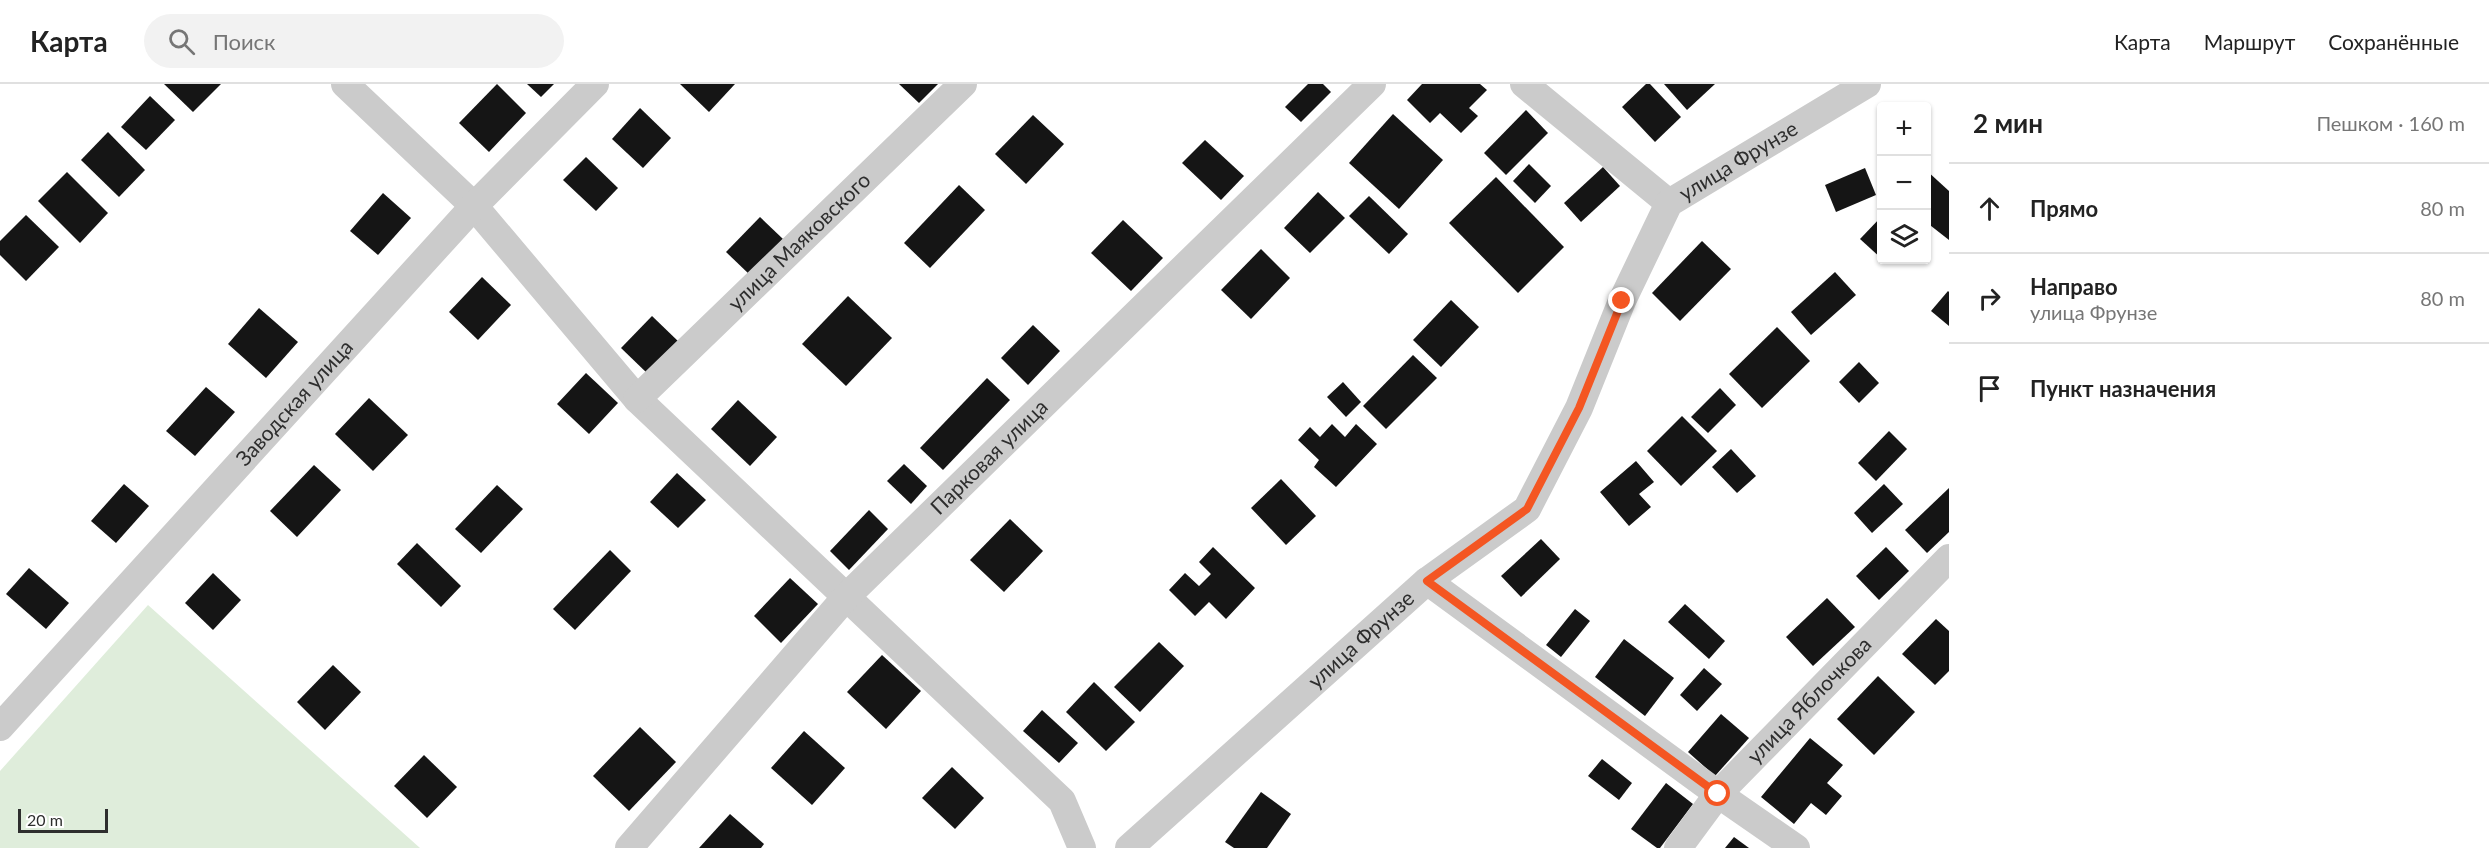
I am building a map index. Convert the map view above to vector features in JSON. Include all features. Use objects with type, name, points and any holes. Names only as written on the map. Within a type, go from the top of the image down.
[{"type":"street","points":[[345,84],[474,206],[637,399],[1062,801],[1082,848]]},
{"type":"street","name":"Заводская улица","points":[[0,727],[474,206],[595,84]]},
{"type":"street","name":"улица Маяковского","points":[[637,399],[963,84]]},
{"type":"street","name":"Парковая улица","points":[[629,848],[846,597],[1372,84]]},
{"type":"street","points":[[1524,84],[1669,203]]},
{"type":"street","name":"улица Фрунзе","points":[[1129,848],[1427,581],[1527,509],[1579,408],[1622,301],[1669,203],[1867,84]]},
{"type":"street","name":"улица Яблочкова","points":[[1678,848],[1718,794],[1949,558]]},
{"type":"street","points":[[1427,581],[1718,794],[1796,848]]},
{"type":"green space","points":[[148,605],[420,848],[0,848],[0,771]]},
{"type":"building","points":[[164,84],[221,84],[193,112]]},
{"type":"building","points":[[497,84],[526,113],[489,152],[459,123]]},
{"type":"building","points":[[527,84],[554,84],[541,97]]},
{"type":"building","points":[[680,84],[735,84],[709,112]]},
{"type":"building","points":[[899,84],[938,84],[919,103]]},
{"type":"building","points":[[1308,84],[1323,84],[1331,92],[1301,122],[1285,107]]},
{"type":"building","points":[[1422,84],[1480,84],[1487,90],[1469,108],[1478,116],[1461,133],[1440,113],[1430,123],[1407,100]]},
{"type":"building","points":[[1646,84],[1650,84],[1681,117],[1655,142],[1622,107]]},
{"type":"building","points":[[1664,84],[1715,84],[1687,110]]},
{"type":"building","points":[[150,96],[175,120],[146,150],[121,127]]},
{"type":"building","points":[[640,108],[671,138],[643,168],[612,139]]},
{"type":"building","points":[[1526,110],[1548,133],[1506,175],[1484,153]]},
{"type":"building","points":[[1393,114],[1443,160],[1399,209],[1349,163]]},
{"type":"building","points":[[1033,115],[1064,144],[1026,184],[995,154]]},
{"type":"building","points":[[108,132],[145,170],[119,197],[81,160]]},
{"type":"building","points":[[1205,140],[1244,176],[1221,200],[1182,163]]},
{"type":"building","points":[[586,157],[618,188],[596,211],[563,180]]},
{"type":"building","points":[[1529,164],[1551,186],[1535,203],[1513,181]]},
{"type":"building","points":[[1603,167],[1620,186],[1581,222],[1564,203]]},
{"type":"building","points":[[1865,168],[1876,195],[1836,212],[1825,185]]},
{"type":"building","points":[[67,172],[108,213],[80,243],[38,201]]},
{"type":"building","points":[[1931,175],[1949,191],[1949,240],[1931,226]]},
{"type":"building","points":[[1496,177],[1564,247],[1518,293],[1449,223]]},
{"type":"building","points":[[959,185],[985,210],[930,268],[904,243]]},
{"type":"building","points":[[1318,192],[1345,218],[1310,253],[1284,228]]},
{"type":"building","points":[[383,193],[411,218],[378,255],[350,231]]},
{"type":"building","points":[[1369,196],[1408,234],[1389,254],[1349,216]]},
{"type":"building","points":[[26,215],[59,247],[26,281],[0,255],[0,241]]},
{"type":"building","points":[[760,217],[783,239],[750,275],[726,252]]},
{"type":"building","points":[[1123,220],[1163,258],[1131,291],[1091,253]]},
{"type":"building","points":[[1877,221],[1877,254],[1860,239]]},
{"type":"building","points":[[1702,241],[1731,269],[1680,321],[1652,293]]},
{"type":"building","points":[[1261,249],[1290,278],[1251,319],[1221,290]]},
{"type":"building","points":[[1835,272],[1856,295],[1811,335],[1791,312]]},
{"type":"building","points":[[482,277],[511,305],[478,340],[449,312]]},
{"type":"building","points":[[1949,292],[1949,326],[1931,311]]},
{"type":"building","points":[[848,296],[892,338],[846,386],[802,344]]},
{"type":"building","points":[[1451,300],[1479,327],[1441,367],[1413,340]]},
{"type":"building","points":[[259,308],[298,342],[266,378],[228,344]]},
{"type":"building","points":[[652,316],[680,343],[649,375],[621,348]]},
{"type":"building","points":[[1033,325],[1060,351],[1028,385],[1001,358]]},
{"type":"building","points":[[1777,327],[1810,361],[1762,408],[1729,374]]},
{"type":"building","points":[[1413,355],[1437,378],[1386,429],[1363,406]]},
{"type":"building","points":[[1859,362],[1879,383],[1859,403],[1839,382]]},
{"type":"building","points":[[586,373],[618,403],[589,434],[557,404]]},
{"type":"building","points":[[987,378],[1010,400],[943,470],[920,448]]},
{"type":"building","points":[[1343,382],[1361,402],[1346,417],[1327,397]]},
{"type":"building","points":[[206,387],[235,412],[195,456],[166,431]]},
{"type":"building","points":[[1720,388],[1736,405],[1708,433],[1691,417]]},
{"type":"building","points":[[369,398],[408,435],[373,471],[335,434]]},
{"type":"building","points":[[738,400],[777,437],[750,466],[711,429]]},
{"type":"building","points":[[1682,416],[1717,451],[1681,486],[1647,451]]},
{"type":"building","points":[[1332,424],[1345,437],[1356,424],[1377,444],[1336,487],[1314,467],[1319,460],[1298,440],[1310,427],[1320,437]]},
{"type":"building","points":[[1889,431],[1907,449],[1876,481],[1858,463]]},
{"type":"building","points":[[1731,449],[1756,476],[1737,493],[1712,467]]},
{"type":"building","points":[[1636,461],[1654,482],[1639,494],[1651,507],[1629,526],[1600,492]]},
{"type":"building","points":[[904,464],[927,486],[911,504],[887,481]]},
{"type":"building","points":[[314,465],[341,490],[297,537],[270,511]]},
{"type":"building","points":[[677,473],[706,500],[678,528],[650,502]]},
{"type":"building","points":[[1281,479],[1316,516],[1286,545],[1251,508]]},
{"type":"building","points":[[124,484],[149,506],[116,543],[91,521]]},
{"type":"building","points":[[1884,484],[1903,504],[1872,533],[1854,513]]},
{"type":"building","points":[[497,485],[523,509],[481,553],[455,529]]},
{"type":"building","points":[[1949,488],[1949,532],[1927,553],[1905,530]]},
{"type":"building","points":[[869,510],[888,529],[849,570],[830,551]]},
{"type":"building","points":[[1010,519],[1043,551],[1004,592],[970,560]]},
{"type":"building","points":[[1541,539],[1560,559],[1521,597],[1501,576]]},
{"type":"building","points":[[417,543],[461,586],[441,607],[397,564]]},
{"type":"building","points":[[1213,547],[1255,588],[1226,619],[1209,602],[1195,616],[1169,590],[1185,573],[1199,586],[1211,574],[1199,562]]},
{"type":"building","points":[[1886,547],[1909,571],[1879,600],[1856,576]]},
{"type":"building","points":[[610,550],[631,571],[575,630],[553,609]]},
{"type":"building","points":[[29,568],[69,603],[46,629],[6,594]]},
{"type":"building","points":[[213,573],[241,600],[213,630],[185,603]]},
{"type":"building","points":[[790,578],[818,604],[781,643],[754,616]]},
{"type":"building","points":[[1827,598],[1855,627],[1813,666],[1786,637]]},
{"type":"building","points":[[1685,604],[1725,641],[1709,659],[1668,622]]},
{"type":"building","points":[[1575,609],[1590,621],[1561,657],[1546,645]]},
{"type":"building","points":[[1936,619],[1949,631],[1949,671],[1935,685],[1902,654]]},
{"type":"building","points":[[1624,639],[1674,678],[1645,716],[1595,677]]},
{"type":"building","points":[[1159,642],[1184,666],[1140,712],[1114,687]]},
{"type":"building","points":[[882,655],[921,691],[886,729],[847,692]]},
{"type":"building","points":[[333,665],[361,692],[325,730],[297,702]]},
{"type":"building","points":[[1704,668],[1722,684],[1697,711],[1680,695]]},
{"type":"building","points":[[1878,676],[1915,712],[1874,755],[1837,719]]},
{"type":"building","points":[[1094,682],[1135,722],[1106,751],[1066,712]]},
{"type":"building","points":[[1042,710],[1078,743],[1059,763],[1023,731]]},
{"type":"building","points":[[1721,714],[1749,738],[1715,776],[1688,752]]},
{"type":"building","points":[[640,727],[676,762],[629,811],[593,776]]},
{"type":"building","points":[[804,731],[845,768],[812,805],[771,768]]},
{"type":"building","points":[[1810,738],[1843,765],[1827,783],[1842,796],[1826,815],[1811,803],[1794,824],[1761,797]]},
{"type":"building","points":[[424,755],[457,787],[427,818],[394,786]]},
{"type":"building","points":[[1602,759],[1632,783],[1619,800],[1588,776]]},
{"type":"building","points":[[952,767],[984,798],[955,829],[922,798]]},
{"type":"building","points":[[1666,783],[1693,804],[1660,848],[1657,848],[1631,829]]},
{"type":"building","points":[[1261,792],[1291,814],[1267,848],[1234,848],[1225,842]]},
{"type":"building","points":[[730,814],[764,844],[761,848],[699,848]]},
{"type":"building","points":[[1734,837],[1749,848],[1725,848]]},
{"type":"route","points":[[1622,301],[1579,408],[1527,509],[1427,581],[1718,794]]}]
